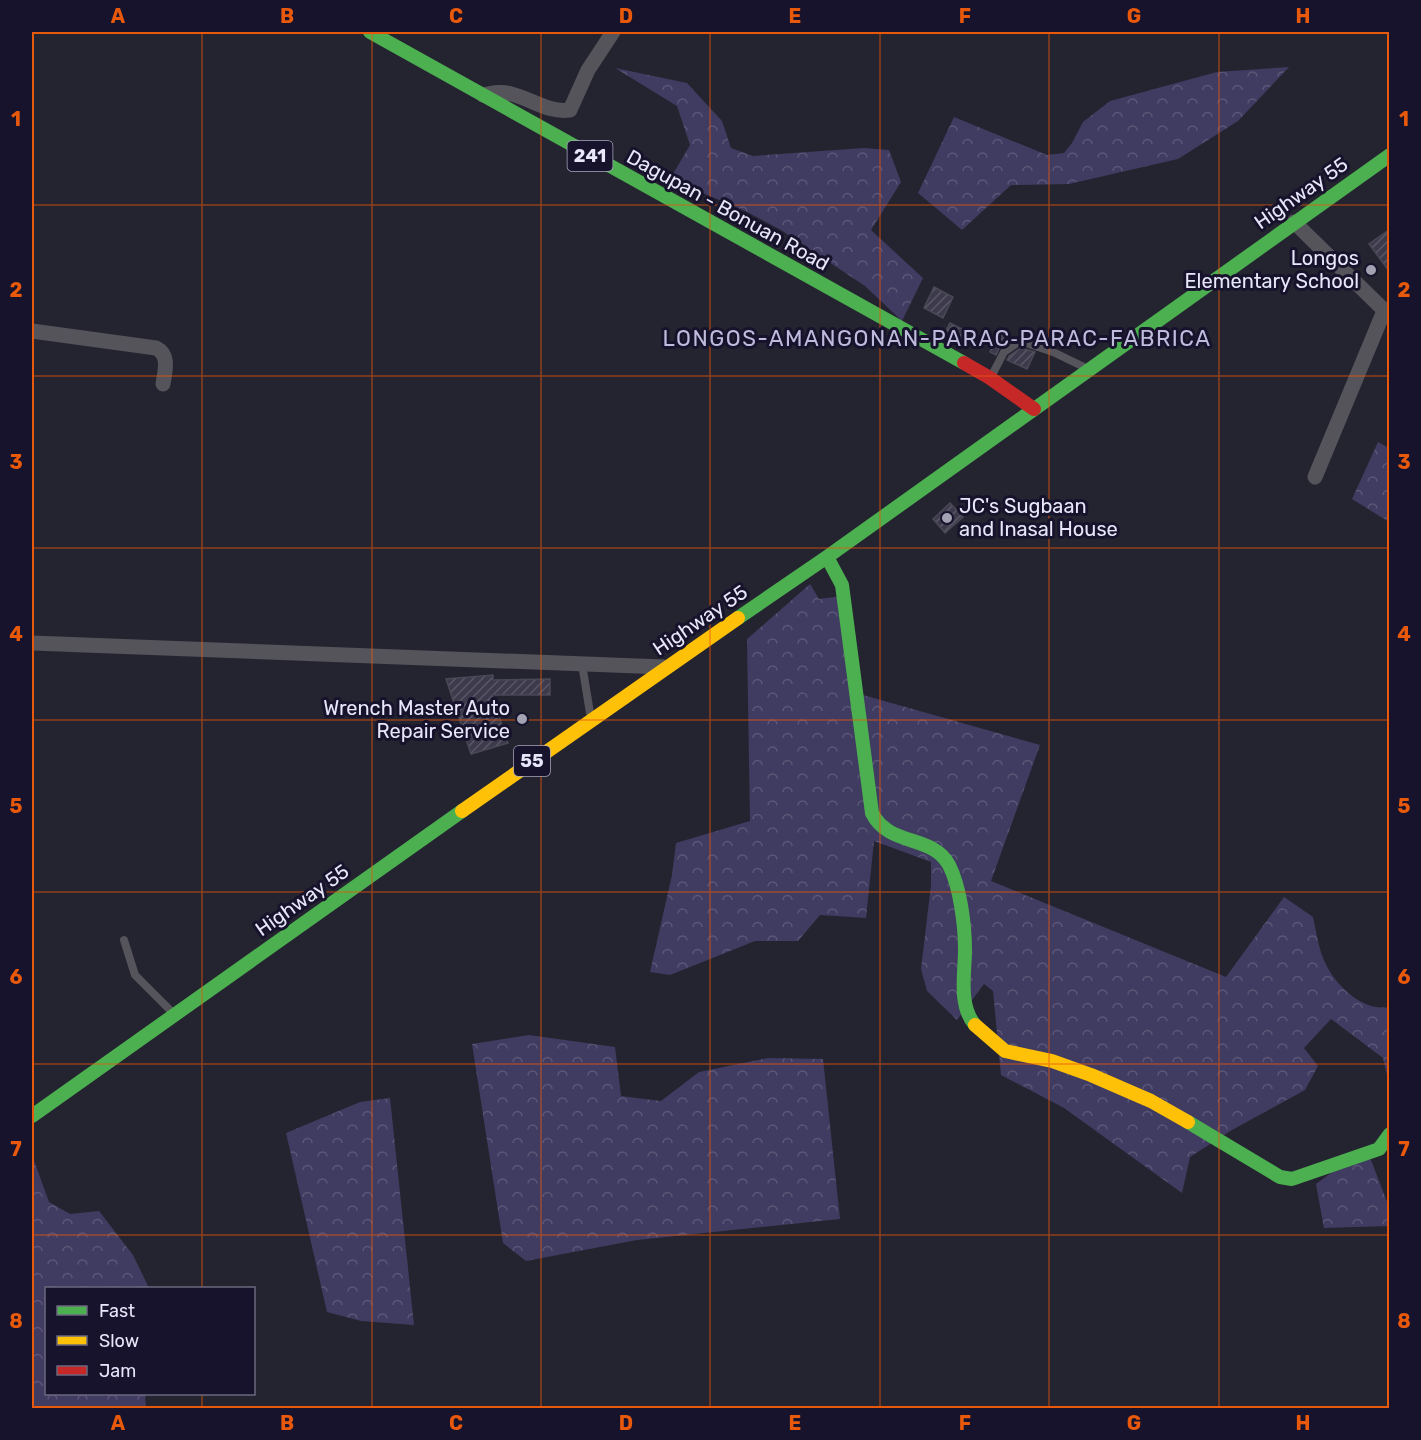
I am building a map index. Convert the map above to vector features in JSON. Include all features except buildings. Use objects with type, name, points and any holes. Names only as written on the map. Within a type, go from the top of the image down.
[{"type":"main road","name":"Dagupan - Bonuan Road","points":[[370,32],[990,378],[1034,408]]},
{"type":"main road","name":"Highway 55","points":[[32,1116],[591,719],[827,557],[1389,155]]},
{"type":"main road","points":[[827,557],[842,585],[872,813],[884,830],[932,848],[949,865],[961,903],[966,1006],[972,1021],[982,1032],[1005,1051],[1052,1060],[1151,1101],[1280,1177],[1292,1179],[1379,1149],[1389,1134]]},
{"type":"street","points":[[483,95],[500,92],[513,94],[558,111],[570,110],[588,70],[614,32]]},
{"type":"street","points":[[1294,222],[1387,313],[1315,477]]},
{"type":"street","points":[[32,331],[156,348],[162,351],[166,358],[163,384]]},
{"type":"street","points":[[32,643],[665,667]]},
{"type":"lane","points":[[990,378],[1004,352],[1020,341],[1053,352],[1089,370]]},
{"type":"lane","points":[[582,664],[591,719]]},
{"type":"lane","points":[[124,940],[135,975],[175,1015]]},
{"type":"green space","points":[[1289,67],[1238,121],[1178,159],[1069,184],[1011,185],[962,230],[918,193],[954,117],[1047,155],[1064,153],[1083,122],[1110,101],[1217,72]]},
{"type":"green space","points":[[615,68],[687,83],[722,121],[731,148],[753,156],[864,148],[889,150],[901,182],[871,230],[923,278],[902,321],[865,286],[781,230],[745,211],[670,179],[690,145],[677,106]]},
{"type":"green space","points":[[1378,442],[1389,448],[1389,522],[1352,499]]},
{"type":"green space","points":[[810,584],[819,599],[850,595],[863,695],[1040,745],[991,881],[1226,977],[1284,897],[1313,917],[1323,958],[1341,986],[1349,994],[1368,1005],[1389,1007],[1389,1084],[1383,1058],[1331,1019],[1304,1048],[1318,1066],[1305,1090],[1232,1130],[1190,1157],[1182,1193],[1064,1108],[1001,1075],[993,991],[984,984],[957,1020],[927,991],[921,969],[931,885],[931,862],[874,841],[866,918],[820,915],[798,941],[755,941],[670,975],[650,972],[672,875],[676,843],[750,821],[747,639]]},
{"type":"green space","points":[[529,1035],[615,1047],[621,1096],[661,1101],[699,1072],[768,1058],[823,1059],[840,1219],[637,1240],[526,1261],[503,1243],[472,1044]]},
{"type":"green space","points":[[390,1098],[414,1325],[361,1321],[327,1312],[286,1133],[360,1102]]},
{"type":"green space","points":[[1366,1147],[1389,1207],[1389,1226],[1324,1228],[1316,1184]]},
{"type":"green space","points":[[32,1155],[49,1202],[70,1214],[99,1211],[133,1255],[149,1287],[45,1287],[45,1395],[145,1395],[146,1408],[32,1408]]},
{"type":"traffic: fast","points":[[370,32],[964,363]]},
{"type":"traffic: fast","points":[[738,618],[1390,155]]},
{"type":"traffic: fast","points":[[827,557],[842,585],[872,813],[879,824],[889,831],[932,849],[942,855],[949,865],[959,895],[963,918],[964,999],[975,1025]]},
{"type":"traffic: fast","points":[[32,1116],[462,811]]},
{"type":"traffic: fast","points":[[1188,1122],[1280,1177],[1292,1179],[1379,1149],[1390,1134]]},
{"type":"traffic: slow","points":[[462,811],[738,618]]},
{"type":"traffic: slow","points":[[975,1025],[1005,1051],[1052,1061],[1091,1075],[1151,1101],[1188,1122]]},
{"type":"traffic: jam","points":[[964,363],[1034,409]]},
{"type":"place","name":"Longos Elementary School","points":[[1371,270]]},
{"type":"place","name":"JC's Sugbaan and Inasal House","points":[[947,518]]},
{"type":"place","name":"Wrench Master Auto Repair Service","points":[[522,719]]},
{"type":"district","name":"LONGOS-AMANGONAN-PARAC‑PARAC-FABRICA","points":[[937,338]]}]
